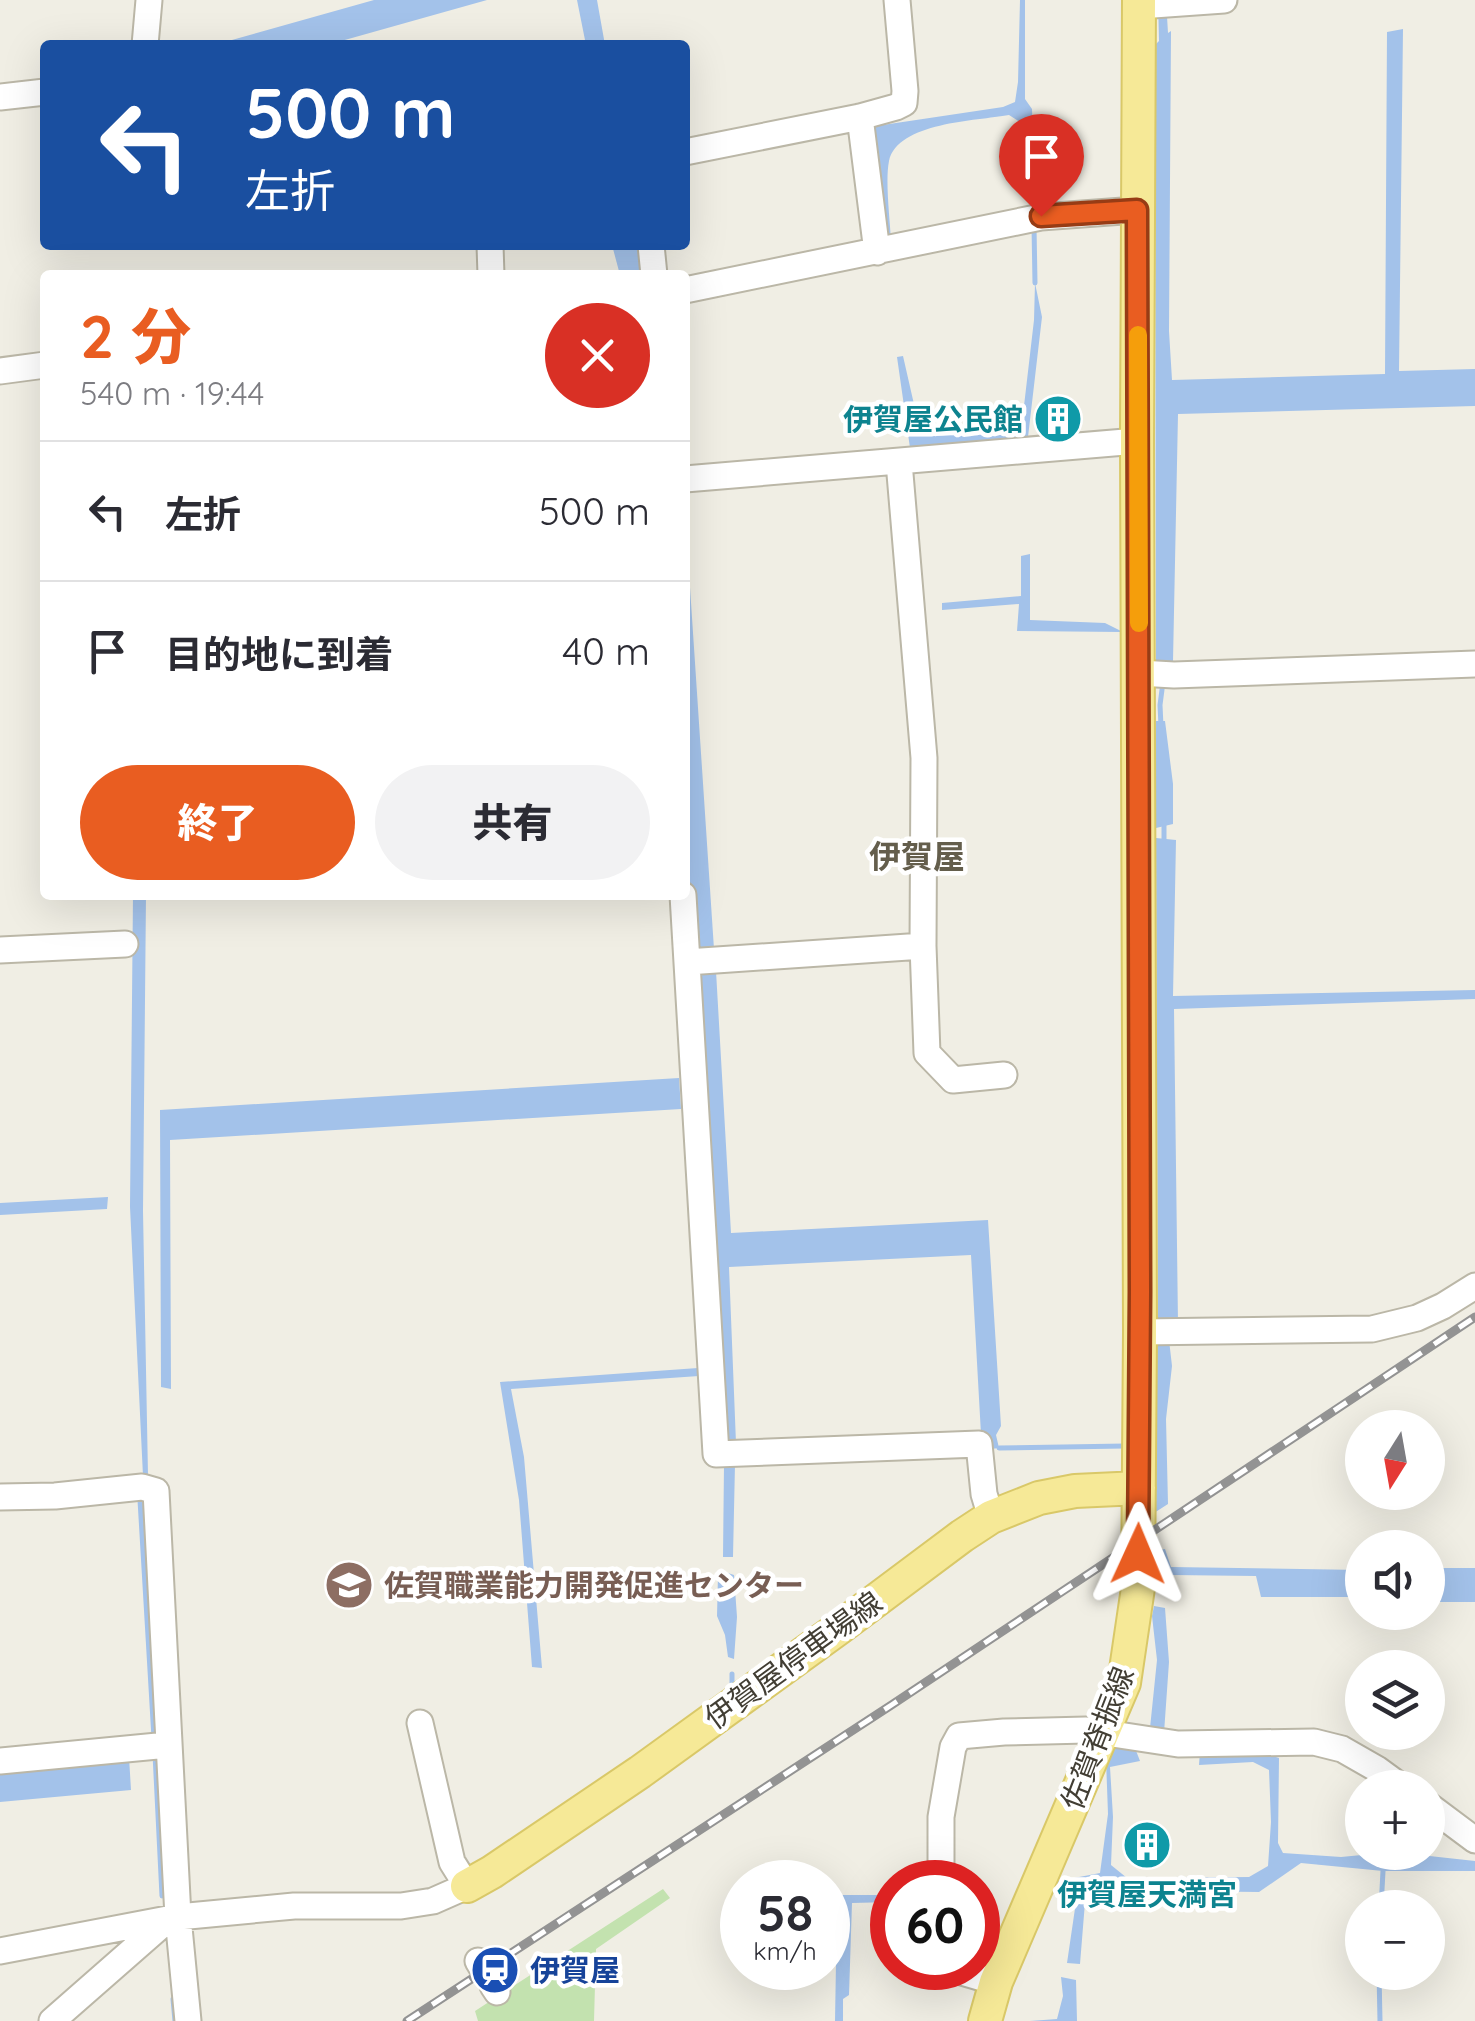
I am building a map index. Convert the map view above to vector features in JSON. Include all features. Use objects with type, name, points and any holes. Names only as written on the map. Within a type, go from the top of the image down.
[{"type":"main road","name":"佐賀脊振線","points":[[1000,1973],[1124,1684],[1138,1588],[1154,674],[1137,441],[1137,210],[1151,3]]},
{"type":"main road","name":"伊賀屋停車場線","points":[[467,1886],[640,1772],[991,1517],[1056,1494],[1139,1488]]},
{"type":"main road","name":"佐賀脊振線","points":[[985,2021],[994,1990]]},
{"type":"street","points":[[145,40],[149,0]]},
{"type":"street","points":[[690,151],[860,117],[904,103],[896,0]]},
{"type":"street","points":[[1151,3],[1224,0]]},
{"type":"street","points":[[0,97],[40,93]]},
{"type":"street","points":[[860,117],[876,244]]},
{"type":"street","points":[[690,289],[876,244],[1034,218],[1137,210]]},
{"type":"street","points":[[0,371],[40,366]]},
{"type":"street","points":[[690,479],[1137,441]]},
{"type":"street","points":[[898,462],[924,758],[922,946],[927,1053],[953,1080],[1004,1075]]},
{"type":"street","points":[[1154,674],[1475,664]]},
{"type":"street","points":[[683,900],[716,1454],[979,1444],[984,1494],[991,1517]]},
{"type":"street","points":[[0,950],[125,944]]},
{"type":"street","points":[[686,962],[922,946]]},
{"type":"street","points":[[1140,1332],[1372,1329],[1417,1318],[1475,1286]]},
{"type":"street","points":[[0,1497],[142,1487],[156,1491],[157,1746],[172,1919],[188,2021]]},
{"type":"street","points":[[0,1951],[172,1919],[294,1906],[401,1906],[433,1901],[467,1886],[452,1862],[420,1723]]},
{"type":"street","points":[[941,1860],[940,1817],[953,1746],[959,1736],[1086,1730],[1178,1744],[1314,1742],[1342,1748],[1380,1770]]},
{"type":"street","points":[[0,1761],[157,1746]]},
{"type":"street","points":[[1445,1818],[1475,1840]]},
{"type":"street","points":[[52,2021],[172,1919]]},
{"type":"green space","points":[[663,1889],[670,1898],[596,1949],[594,2021],[478,2021],[475,2011]]},
{"type":"water","points":[[374,0],[487,0],[345,40],[232,40]]},
{"type":"water","points":[[577,0],[597,0],[604,40],[585,40]]},
{"type":"water","points":[[1020,0],[1025,0],[1025,99],[1032,109],[1036,210],[1030,213],[1023,124],[1009,115],[940,126],[907,138],[895,148],[889,161],[891,241],[885,243],[871,133],[876,126],[1015,102]]},
{"type":"water","points":[[1158,0],[1166,0],[1168,33],[1171,31],[1172,380],[1385,374],[1387,32],[1403,29],[1399,371],[1475,369],[1475,406],[1178,414],[1173,661],[1156,661]]},
{"type":"water","points":[[613,250],[640,250],[642,270],[619,270]]},
{"type":"water","points":[[1035,283],[1042,317],[1028,437],[910,448],[897,357],[903,356],[921,435],[1013,428],[1022,423]]},
{"type":"water","points":[[1030,554],[1030,620],[1105,623],[1123,632],[1017,631],[1019,604],[942,610],[942,603],[1021,596],[1021,556]]},
{"type":"water","points":[[690,587],[714,949],[694,952],[690,889]]},
{"type":"water","points":[[1156,721],[1165,721],[1173,784],[1173,824],[1156,828]]},
{"type":"water","points":[[1156,838],[1176,840],[1173,996],[1475,990],[1475,999],[1174,1009],[1178,1324],[1158,1322]]},
{"type":"water","points":[[133,900],[146,900],[143,1211],[148,1475],[143,1476],[130,1207]]},
{"type":"water","points":[[716,971],[731,1233],[988,1220],[1001,1426],[996,1435],[999,1448],[991,1449],[981,1434],[971,1255],[729,1267],[736,1443],[723,1445],[696,972]]},
{"type":"water","points":[[679,1078],[681,1109],[170,1140],[171,1389],[161,1387],[160,1110]]},
{"type":"water","points":[[108,1197],[107,1209],[0,1215],[0,1203]]},
{"type":"water","points":[[1156,1340],[1169,1340],[1172,1366],[1166,1419],[1168,1504],[1154,1513],[1156,1501]]},
{"type":"water","points":[[698,1368],[699,1376],[511,1389],[524,1457],[542,1668],[532,1667],[519,1500],[500,1382]]},
{"type":"water","points":[[724,1464],[735,1464],[733,1557],[723,1557]]},
{"type":"water","points":[[1165,1549],[1171,1567],[1345,1570],[1345,1597],[1261,1597],[1256,1576],[1171,1575],[1167,1591],[1153,1589],[1158,1550]]},
{"type":"water","points":[[1445,1568],[1475,1568],[1475,1602],[1445,1602]]},
{"type":"water","points":[[718,1575],[734,1575],[737,1617],[734,1659],[728,1657],[717,1616]]},
{"type":"water","points":[[1154,1606],[1165,1608],[1169,1662],[1164,1733],[1150,1728],[1157,1660]]},
{"type":"water","points":[[1117,1745],[1135,1748],[1140,1761],[1110,1767],[1111,1865],[1127,1878],[1249,1877],[1268,1866],[1269,1770],[1253,1762],[1199,1765],[1200,1751],[1254,1750],[1279,1758],[1278,1843],[1283,1853],[1345,1857],[1345,1867],[1301,1863],[1259,1892],[1086,1890],[1080,1964],[1067,1963],[1077,1895],[1046,1893],[1048,1883],[1100,1873],[1108,1814],[1106,1759]]},
{"type":"water","points":[[129,1757],[131,1790],[0,1802],[0,1769]]},
{"type":"water","points":[[1445,1858],[1475,1861],[1475,1871],[1373,1870],[1445,1870]]},
{"type":"water","points":[[850,1895],[870,1895],[870,1903],[852,1903],[850,1964]]},
{"type":"water","points":[[1061,1977],[1076,1980],[1077,2021],[1030,2021],[1057,2019],[1063,1996]]},
{"type":"water","points":[[836,1990],[849,1990],[843,1999],[843,2021],[835,2021]]},
{"type":"waterway","points":[[1034,226],[1035,283]]},
{"type":"waterway","points":[[1161,726],[1163,682]]},
{"type":"waterway","points":[[1164,822],[1164,839]]},
{"type":"waterway","points":[[999,1448],[1125,1446]]},
{"type":"waterway","points":[[140,1500],[154,1738]]},
{"type":"waterway","points":[[732,1674],[732,1686]]},
{"type":"waterway","points":[[155,1754],[162,1896]]},
{"type":"waterway","points":[[1382,1890],[1383,1871]]},
{"type":"waterway","points":[[1379,1990],[1380,2021]]},
{"type":"waterway","points":[[173,1999],[175,2021]]},
{"type":"railway","points":[[407,2021],[1475,1317]]},
{"type":"slow traffic","points":[[1138,335],[1139,623]]},
{"type":"place","name":"伊賀屋公民館","points":[[1058,419]]},
{"type":"place","name":"佐賀職業能力開発促進センター","points":[[349,1585]]},
{"type":"place","name":"伊賀屋天満宮","points":[[1147,1845]]},
{"type":"place","name":"伊賀屋","points":[[495,1970]]},
{"type":"district","name":"伊賀屋","points":[[917,856]]},
{"type":"route","points":[[1041,216],[1137,210],[1138,1554]]}]
